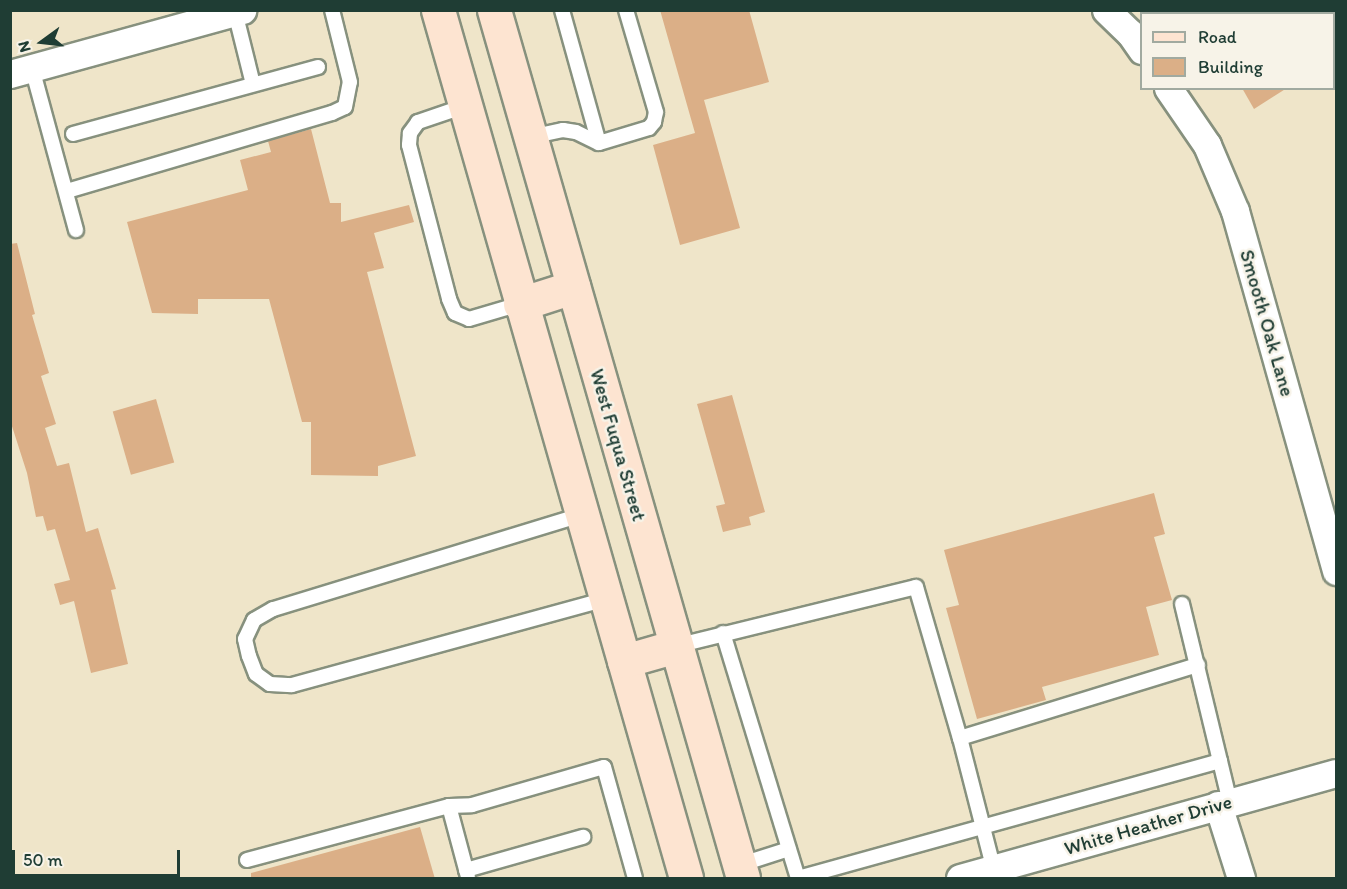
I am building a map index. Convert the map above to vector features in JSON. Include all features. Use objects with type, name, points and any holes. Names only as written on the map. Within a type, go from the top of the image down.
[{"type":"main road","points":[[438,10],[520,304],[686,879]]},
{"type":"main road","name":"West Fuqua Street","points":[[495,10],[741,872]]},
{"type":"main road","points":[[520,304],[573,286]]},
{"type":"main road","points":[[624,661],[676,646]]},
{"type":"street","points":[[1106,10],[1130,33],[1140,47]]},
{"type":"street","points":[[21,71],[239,11]]},
{"type":"street","name":"Smooth Oak Lane","points":[[1169,90],[1207,145],[1235,211],[1336,571]]},
{"type":"street","name":"White Heather Drive","points":[[960,879],[995,874],[1336,772]]},
{"type":"street","points":[[1224,804],[1241,879]]},
{"type":"lane","points":[[67,191],[321,117],[345,107],[350,82],[332,10]]},
{"type":"lane","points":[[562,10],[599,143]]},
{"type":"lane","points":[[530,137],[563,130],[576,132],[599,143],[649,128],[654,122],[656,112],[626,10]]},
{"type":"lane","points":[[239,11],[254,84]]},
{"type":"lane","points":[[73,134],[318,66]]},
{"type":"lane","points":[[21,71],[67,191],[76,230]]},
{"type":"lane","points":[[465,106],[418,122],[410,134],[409,145],[449,299],[455,313],[469,319],[520,304]]},
{"type":"lane","points":[[581,515],[273,609],[254,620],[245,639],[249,656],[256,674],[270,684],[292,686],[606,599]]},
{"type":"lane","points":[[676,646],[916,587],[960,738],[995,874]]},
{"type":"lane","points":[[1182,604],[1220,761],[1224,804]]},
{"type":"lane","points":[[723,633],[798,878],[1220,761]]},
{"type":"lane","points":[[960,738],[1198,664]]},
{"type":"lane","points":[[247,860],[449,806],[472,806],[604,767],[635,879]]},
{"type":"lane","points":[[449,806],[467,874],[583,837]]},
{"type":"lane","points":[[741,872],[789,849]]},
{"type":"building","points":[[660,10],[749,10],[769,82],[704,100],[740,228],[680,245],[653,145],[695,133]]},
{"type":"building","points":[[1243,90],[1284,90],[1254,109]]},
{"type":"building","points":[[311,129],[330,203],[341,203],[341,222],[409,205],[414,222],[374,233],[384,268],[367,272],[416,456],[378,466],[378,476],[311,475],[311,422],[302,422],[269,299],[198,299],[198,314],[152,313],[127,222],[248,190],[240,160],[271,152],[268,141]]},
{"type":"building","points":[[17,243],[35,314],[32,315],[49,373],[41,376],[56,424],[45,428],[57,466],[69,463],[86,532],[98,528],[116,589],[111,590],[128,664],[91,673],[74,601],[60,605],[54,584],[70,580],[55,529],[47,531],[43,516],[36,517],[27,473],[10,420],[10,244]]},
{"type":"building","points":[[732,395],[765,512],[749,517],[751,525],[723,532],[716,506],[725,504],[697,404]]},
{"type":"building","points":[[156,399],[174,462],[131,475],[113,411]]},
{"type":"building","points":[[1154,493],[1165,534],[1154,537],[1172,600],[1146,607],[1159,655],[1042,687],[1046,700],[977,719],[946,608],[959,605],[944,550]]},
{"type":"building","points":[[420,827],[435,879],[251,879],[251,873]]}]
